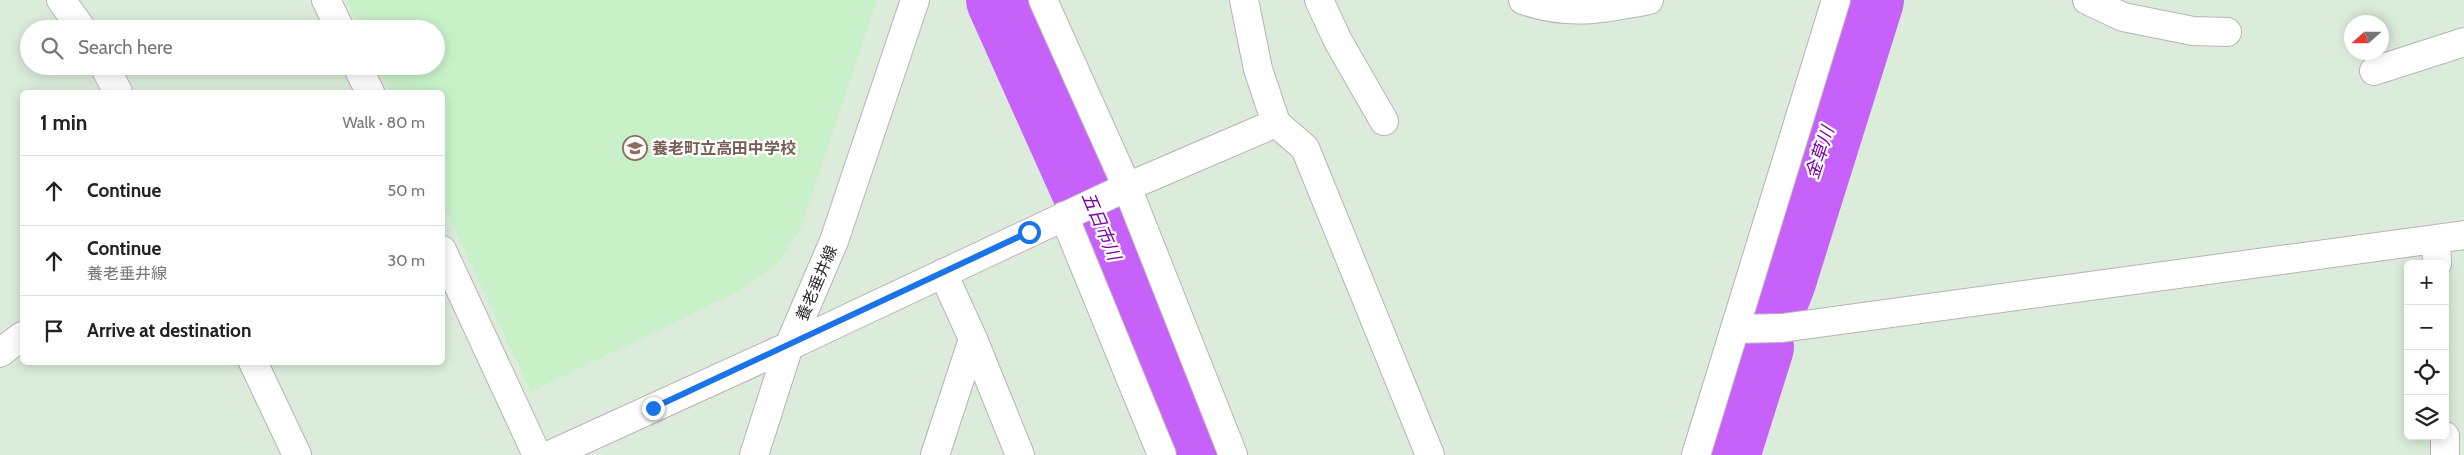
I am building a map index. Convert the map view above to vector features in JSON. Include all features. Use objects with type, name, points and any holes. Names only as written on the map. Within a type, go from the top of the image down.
[{"type":"street","points":[[61,0],[75,20]]},
{"type":"street","points":[[326,0],[336,20]]},
{"type":"street","name":"養老垂井線","points":[[754,455],[789,346],[834,241],[915,0]]},
{"type":"street","points":[[1043,0],[1127,187],[1233,455]]},
{"type":"street","points":[[1244,0],[1258,69],[1276,122],[1305,148],[1430,455]]},
{"type":"street","points":[[1319,0],[1338,41],[1384,121]]},
{"type":"street","points":[[1523,0],[1560,10],[1602,9],[1648,0]]},
{"type":"street","points":[[1696,455],[1836,0]]},
{"type":"street","points":[[2087,0],[2123,17],[2193,31],[2227,32]]},
{"type":"street","points":[[2374,71],[2464,42]]},
{"type":"street","points":[[109,75],[117,90]]},
{"type":"street","points":[[362,75],[369,90]]},
{"type":"street","points":[[550,455],[789,346],[1127,187],[1276,122]]},
{"type":"street","points":[[1064,216],[1162,455]]},
{"type":"street","points":[[1736,329],[1792,326],[2437,251],[2464,235]]},
{"type":"street","points":[[445,256],[537,455]]},
{"type":"street","points":[[943,273],[974,339],[1020,455]]},
{"type":"street","points":[[0,353],[20,338]]},
{"type":"street","points":[[935,455],[974,339]]},
{"type":"street","points":[[254,365],[297,455]]},
{"type":"street","points":[[2445,440],[2445,455]]},
{"type":"shaded area","name":"養老町立高田中学校","points":[[347,0],[877,0],[800,230],[777,264],[739,291],[531,392],[445,208],[445,90],[389,90],[382,75],[445,75],[445,20],[356,20]]},
{"type":"waterway","name":"五日市川","points":[[1001,0],[1101,223],[1193,455]]},
{"type":"waterway","name":"金草川","points":[[1771,307],[1781,281],[1869,0]]},
{"type":"waterway","name":"金草川","points":[[1725,455],[1759,347]]},
{"type":"place","name":"養老町立高田中学校","points":[[635,148]]},
{"type":"route","points":[[653,408],[789,346],[1029,232]]}]
